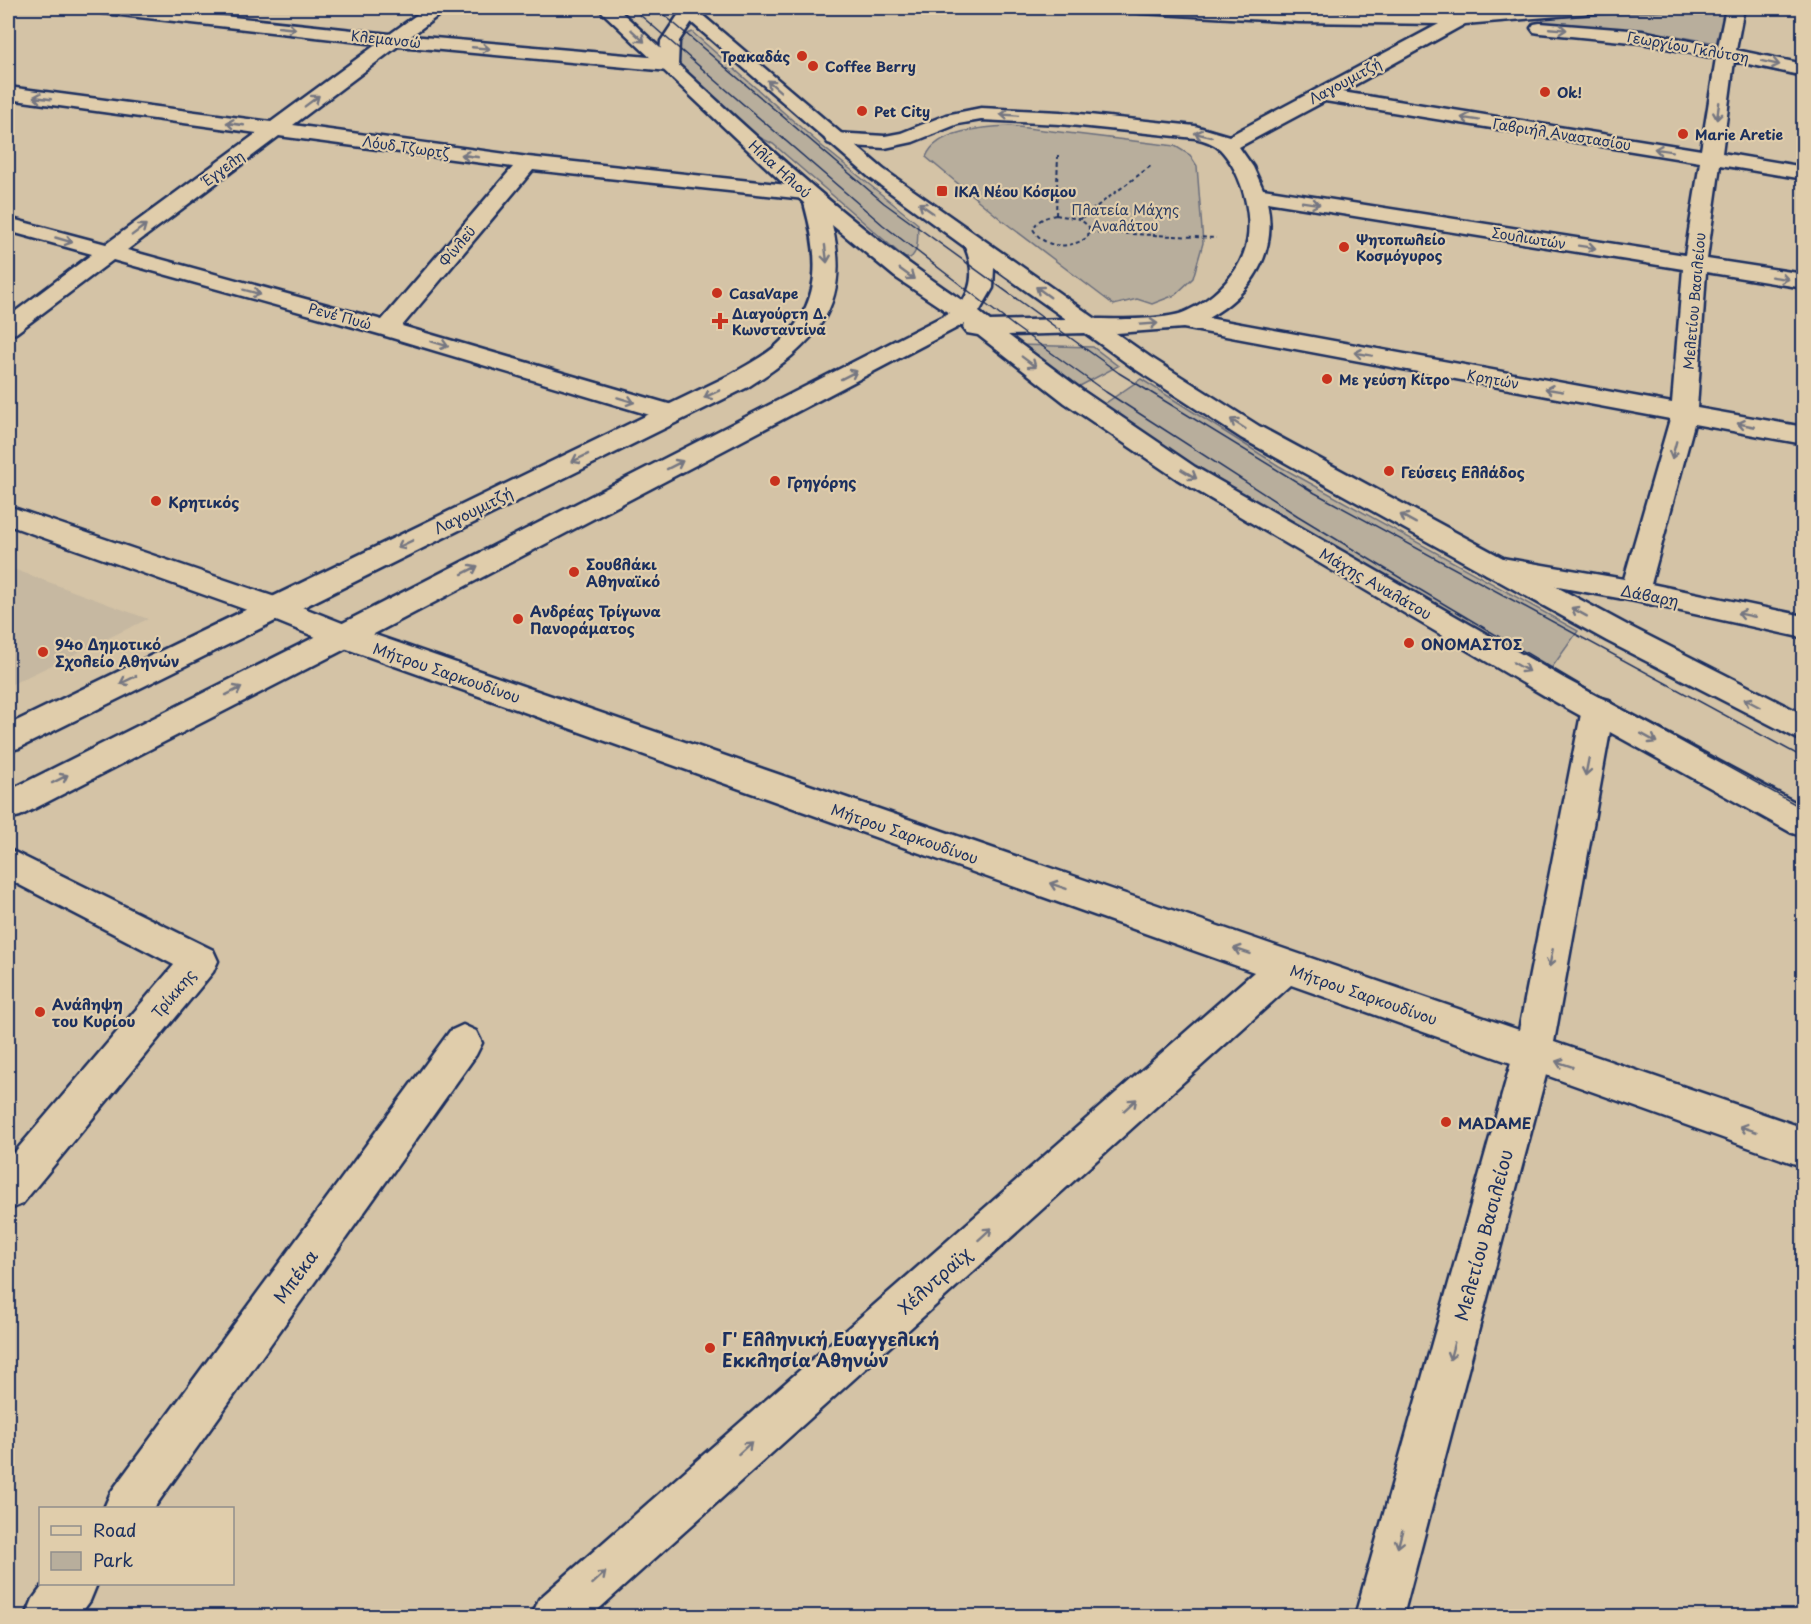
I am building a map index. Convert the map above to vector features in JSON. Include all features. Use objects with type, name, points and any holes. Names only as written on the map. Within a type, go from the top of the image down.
[{"type":"street","name":"Κλεμανσώ","points":[[103,8],[395,40],[669,65]]},
{"type":"street","name":"Έγγελη","points":[[8,328],[437,8]]},
{"type":"street","name":"Ηλία Ηλιού","points":[[608,8],[809,195],[903,272],[974,321]]},
{"type":"street","points":[[1141,8],[1463,19],[1501,11],[1593,8]]},
{"type":"street","name":"Μελετίου Βασιλείου","points":[[1635,591],[1684,414],[1695,264],[1726,53],[1735,8]]},
{"type":"street","points":[[669,65],[670,41],[688,9],[876,173],[1141,362],[1250,432],[1496,567],[1803,730]]},
{"type":"street","name":"Γεωργίου Γκλύτση","points":[[1501,11],[1534,27],[1642,37],[1803,70]]},
{"type":"street","name":"Λαγουμιτζή","points":[[1228,146],[1463,19]]},
{"type":"street","name":"Λόυδ Τζωρτζ","points":[[8,93],[528,163],[809,195]]},
{"type":"street","name":"Γαβριήλ Αναστασίου","points":[[1321,94],[1803,173]]},
{"type":"street","points":[[8,806],[344,636],[922,337],[974,321],[1090,326],[1183,321],[1216,303],[1240,281],[1254,257],[1259,240],[1259,219],[1254,194],[1246,175],[1228,146],[1213,137],[1195,132],[1060,118],[981,114],[953,118],[906,138],[885,142],[835,139]]},
{"type":"street","name":"Φίνλεϋ","points":[[387,329],[528,163]]},
{"type":"street","name":"Σουλιωτών","points":[[1254,194],[1803,282]]},
{"type":"street","name":"Λαγουμιτζή","points":[[8,739],[739,381],[784,352],[812,322],[824,296],[828,264],[824,232],[809,195]]},
{"type":"street","name":"Ρενέ Πυώ","points":[[8,224],[387,329],[670,413]]},
{"type":"street","points":[[974,242],[984,262],[984,278],[974,321]]},
{"type":"street","name":"Μάχης Αναλάτου","points":[[974,321],[1074,397],[1185,473],[1556,688],[1803,823]]},
{"type":"street","name":"Κρητών","points":[[1183,321],[1803,436]]},
{"type":"street","name":"Μήτρου Σαρκουδίνου","points":[[8,515],[274,608],[344,636],[1803,1148]]},
{"type":"street","name":"Δάβαρη","points":[[1496,567],[1635,591],[1803,627]]},
{"type":"street","name":"Μελετίου Βασιλείου","points":[[1379,1617],[1533,1053],[1598,709]]},
{"type":"street","name":"Τρίκκης","points":[[8,863],[200,961],[8,1190]]},
{"type":"street","name":"Χέλντραϊχ","points":[[556,1617],[1286,966]]},
{"type":"street","name":"Μπέκα","points":[[129,1507],[463,1043]]},
{"type":"street","points":[[50,1617],[72,1585]]},
{"type":"path","points":[[1056,215],[1060,118]]},
{"type":"path","points":[[1080,219],[1195,132]]},
{"type":"path","points":[[1056,215],[1080,219],[1089,227],[1090,232],[1083,241],[1067,246],[1057,246],[1040,239],[1033,229],[1040,219],[1056,215]]},
{"type":"path","points":[[1090,232],[1259,240]]},
{"type":"shaded area","name":"94ο Δημοτικό Σχολείο Αθηνών","points":[[8,567],[148,619],[8,686]]},
{"type":"green space","points":[[1726,8],[1716,43],[1647,31],[1545,23],[1541,18]]},
{"type":"green space","points":[[692,32],[823,147],[918,224],[917,243],[910,258],[905,258],[773,144],[757,136],[679,65],[679,45],[684,35]]},
{"type":"green space","name":"Πλατεία Μάχης Αναλάτου","points":[[1010,126],[1175,146],[1190,155],[1197,166],[1203,243],[1193,278],[1175,295],[1152,304],[1137,299],[1114,305],[1003,221],[926,157],[931,148],[950,136],[975,129]]},
{"type":"green space","points":[[1019,345],[1093,347],[1118,366],[1078,387]]},
{"type":"green space","points":[[1141,379],[1279,466],[1578,631],[1548,673],[1190,467],[1100,407]]},
{"type":"tram line","points":[[632,8],[883,225],[1014,326],[1106,392],[1298,516],[1417,588],[1589,690],[1804,809]]},
{"type":"tram line","points":[[656,8],[884,203],[1119,373],[1315,493],[1804,758]]},
{"type":"place","name":"Τρακαδάς","points":[[802,56]]},
{"type":"place","name":"Coffee Berry","points":[[813,66]]},
{"type":"place","name":"Ok!","points":[[1545,92]]},
{"type":"place","name":"Pet City","points":[[862,111]]},
{"type":"place","name":"Marie Aretie","points":[[1683,134]]},
{"type":"place","name":"ΙΚΑ Νέου Κόσμου","points":[[942,191]]},
{"type":"place","name":"Ψητοπωλείο Κοσμόγυρος","points":[[1344,247]]},
{"type":"place","name":"CasaVape","points":[[717,293]]},
{"type":"place","name":"Διαγούρτη Δ. Κωνσταντίνα","points":[[720,321]]},
{"type":"place","name":"Με γεύση Κίτρο","points":[[1327,379]]},
{"type":"place","name":"Γεύσεις Ελλάδος","points":[[1389,471]]},
{"type":"place","name":"Γρηγόρης","points":[[775,481]]},
{"type":"place","name":"Κρητικός","points":[[156,501]]},
{"type":"place","name":"Σουβλάκι Αθηναϊκό","points":[[574,572]]},
{"type":"place","name":"Ανδρέας Τρίγωνα Πανοράματος","points":[[518,619]]},
{"type":"place","name":"ΟΝΟΜΑΣΤΟΣ","points":[[1409,643]]},
{"type":"place","name":"94ο Δημοτικό Σχολείο Αθηνών","points":[[43,652]]},
{"type":"place","name":"Ανάληψη του Κυρίου","points":[[40,1012]]},
{"type":"place","name":"MADAME","points":[[1446,1122]]},
{"type":"place","name":"Γ' Ελληνική Ευαγγελική Εκκλησία Αθηνών","points":[[710,1348]]}]
